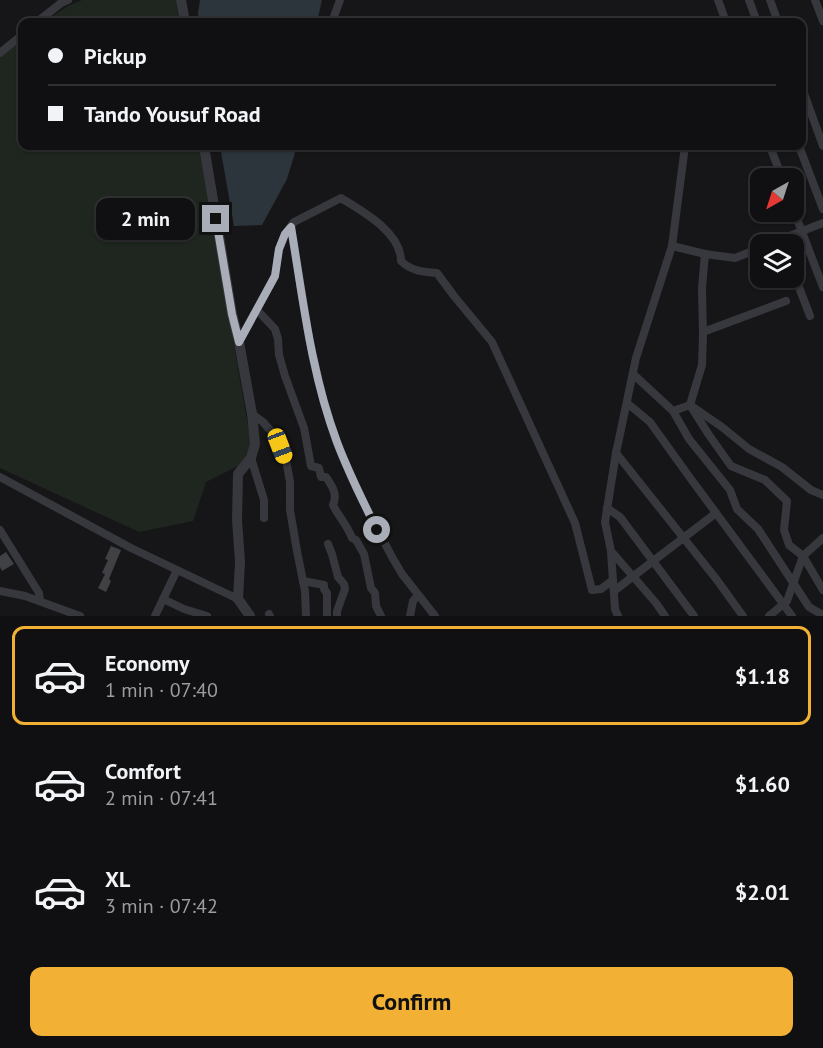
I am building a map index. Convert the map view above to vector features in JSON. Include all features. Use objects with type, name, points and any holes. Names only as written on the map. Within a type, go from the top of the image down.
[{"type":"street","points":[[181,0],[184,18]]},
{"type":"street","points":[[333,18],[339,0]]},
{"type":"street","points":[[717,0],[724,18]]},
{"type":"street","points":[[749,0],[756,18]]},
{"type":"street","points":[[770,0],[777,18]]},
{"type":"street","points":[[815,0],[823,21]]},
{"type":"street","points":[[42,18],[62,1]]},
{"type":"street","points":[[0,52],[18,38]]},
{"type":"street","points":[[806,99],[823,146]]},
{"type":"street","points":[[205,150],[232,314],[252,414],[255,444],[251,458],[238,474],[237,520],[240,562],[238,599]]},
{"type":"street","points":[[618,616],[615,609],[611,551],[605,522],[616,453],[636,358],[672,246],[684,150]]},
{"type":"street","points":[[772,150],[778,168]]},
{"type":"street","points":[[801,150],[823,209]]},
{"type":"street","points":[[239,342],[275,276],[279,249],[285,234],[294,222],[341,198],[387,231],[398,246],[400,261],[408,268],[437,273],[492,342],[575,523],[592,590],[601,589],[613,580]]},
{"type":"street","points":[[798,222],[823,287]]},
{"type":"street","points":[[797,234],[823,223]]},
{"type":"street","points":[[291,227],[309,338],[322,395],[336,441],[357,490],[392,558],[435,616]]},
{"type":"street","points":[[672,246],[735,258],[750,252]]},
{"type":"street","points":[[705,254],[702,288],[702,365],[690,405],[731,466],[765,480],[787,501],[784,530],[789,545],[803,556],[823,590]]},
{"type":"street","points":[[799,288],[810,316]]},
{"type":"street","points":[[703,332],[786,301]]},
{"type":"street","points":[[256,310],[274,329],[285,376],[304,428],[311,466],[319,468],[321,477],[326,477],[332,486],[335,499],[333,505],[348,525],[352,538],[356,540],[364,554],[371,588],[375,593],[376,606],[381,616]]},
{"type":"street","points":[[633,374],[673,411],[688,439],[730,490],[737,509],[758,529],[809,607],[823,615]]},
{"type":"street","points":[[627,403],[650,422],[792,616]]},
{"type":"street","points":[[673,411],[690,405]]},
{"type":"street","points":[[690,405],[749,449],[782,467],[811,490],[823,495]]},
{"type":"street","points":[[252,414],[263,422],[277,438],[286,460],[290,482],[290,510],[305,591],[306,616]]},
{"type":"street","points":[[616,453],[743,616]]},
{"type":"street","points":[[251,458],[264,500],[264,518]]},
{"type":"street","points":[[0,477],[131,548],[238,599],[250,616]]},
{"type":"street","points":[[607,508],[620,517],[694,616]]},
{"type":"street","points":[[614,591],[716,513]]},
{"type":"street","points":[[0,530],[39,593],[40,601]]},
{"type":"street","points":[[769,616],[787,601],[803,556],[823,538]]},
{"type":"street","points":[[328,544],[338,577],[345,589],[337,616]]},
{"type":"street","points":[[611,551],[665,616]]},
{"type":"street","points":[[155,616],[177,570]]},
{"type":"street","points":[[303,581],[324,585],[327,593],[327,616]]},
{"type":"street","points":[[0,591],[25,596],[80,616]]},
{"type":"street","points":[[410,616],[413,601],[418,595]]},
{"type":"street","points":[[163,599],[207,616]]},
{"type":"shaded area","points":[[82,0],[176,0],[178,18],[50,18]]},
{"type":"shaded area","points":[[200,0],[322,0],[318,18],[199,18]]},
{"type":"shaded area","points":[[18,40],[18,150],[201,150],[252,450],[240,465],[206,482],[193,521],[139,532],[0,468],[0,53]]},
{"type":"shaded area","points":[[221,150],[296,150],[287,179],[262,225],[234,226]]},
{"type":"building","points":[[111,546],[121,550],[106,592],[98,588],[105,574],[102,573],[108,560],[105,559]]},
{"type":"building","points":[[6,552],[14,564],[2,571],[0,556]]},
{"type":"route","points":[[216,219],[239,342],[275,276],[279,249],[285,234],[291,227],[309,338],[322,395],[336,441],[377,530]]}]
